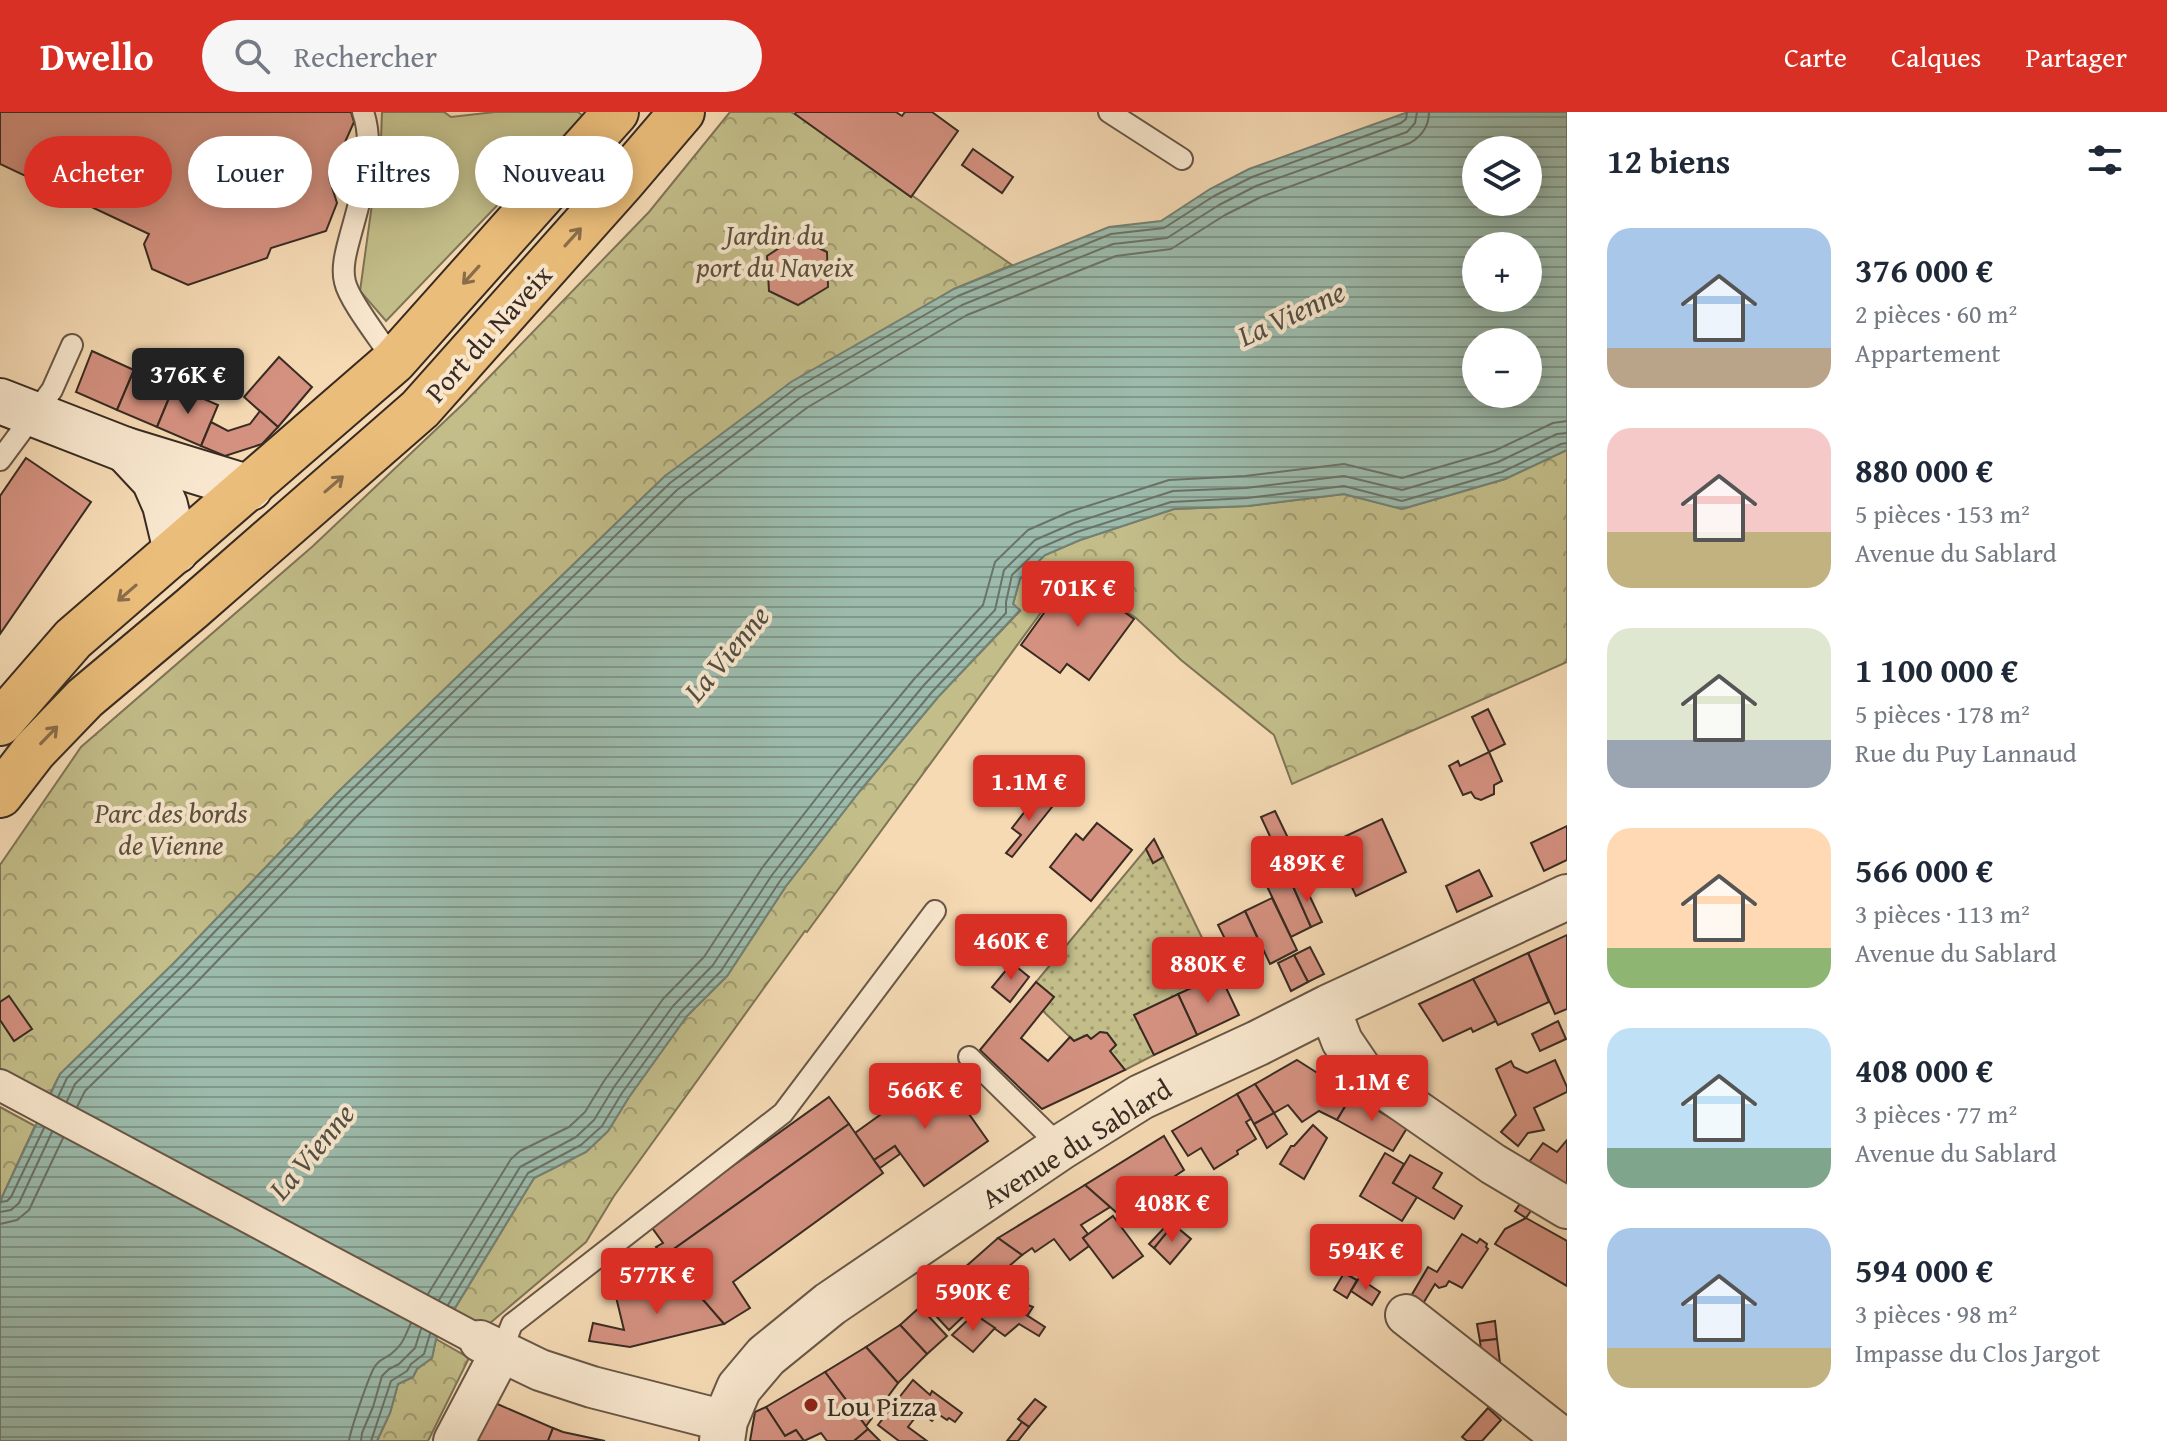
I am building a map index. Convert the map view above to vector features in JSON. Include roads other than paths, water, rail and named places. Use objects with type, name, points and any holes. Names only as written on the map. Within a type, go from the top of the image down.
[{"type":"main road","name":"Port du Naveix","points":[[0,723],[73,639],[394,361],[616,112]]},
{"type":"main road","name":"Port du Naveix","points":[[0,795],[34,751],[85,698],[420,409],[682,112]]},
{"type":"street","points":[[16,408],[126,450],[250,488]]},
{"type":"street","points":[[126,450],[154,480],[165,505],[176,551]]},
{"type":"street","name":"Avenue du Sablard","points":[[724,1431],[739,1388],[766,1356],[830,1304],[1061,1147],[1141,1097],[1567,897]]},
{"type":"street","points":[[1329,1007],[1342,1041],[1365,1075],[1493,1164],[1567,1208]]},
{"type":"street","points":[[0,1085],[540,1370],[724,1431]]},
{"type":"street","points":[[1406,1315],[1566,1441]]},
{"type":"street","points":[[454,1441],[490,1346]]},
{"type":"lane","points":[[363,112],[368,127],[364,184],[347,251],[344,279],[348,293],[394,361]]},
{"type":"lane","points":[[1109,112],[1182,159]]},
{"type":"lane","points":[[0,460],[16,408],[52,390],[72,345]]},
{"type":"lane","points":[[490,1346],[512,1324],[783,1113],[935,911]]},
{"type":"lane","points":[[969,1057],[1061,1147]]},
{"type":"water","name":"La Vienne","points":[[1408,112],[1567,112],[1567,450],[1505,479],[1402,509],[1344,494],[1248,506],[1174,509],[1045,555],[1020,579],[1013,604],[1020,610],[938,697],[859,792],[786,886],[727,976],[687,1016],[608,1131],[586,1152],[534,1178],[436,1339],[432,1358],[417,1369],[413,1377],[398,1384],[390,1413],[377,1441],[0,1441],[0,1205],[60,1074],[174,963],[336,794],[665,476],[791,382],[954,289],[1109,227],[1161,221],[1210,189],[1249,169]]},
{"type":"place","name":"Lou Pizza","points":[[811,1405]]},
{"type":"park label","name":"Jardin du port du Naveix","points":[[775,250]]},
{"type":"park label","name":"Parc des bords de Vienne","points":[[171,828]]}]
